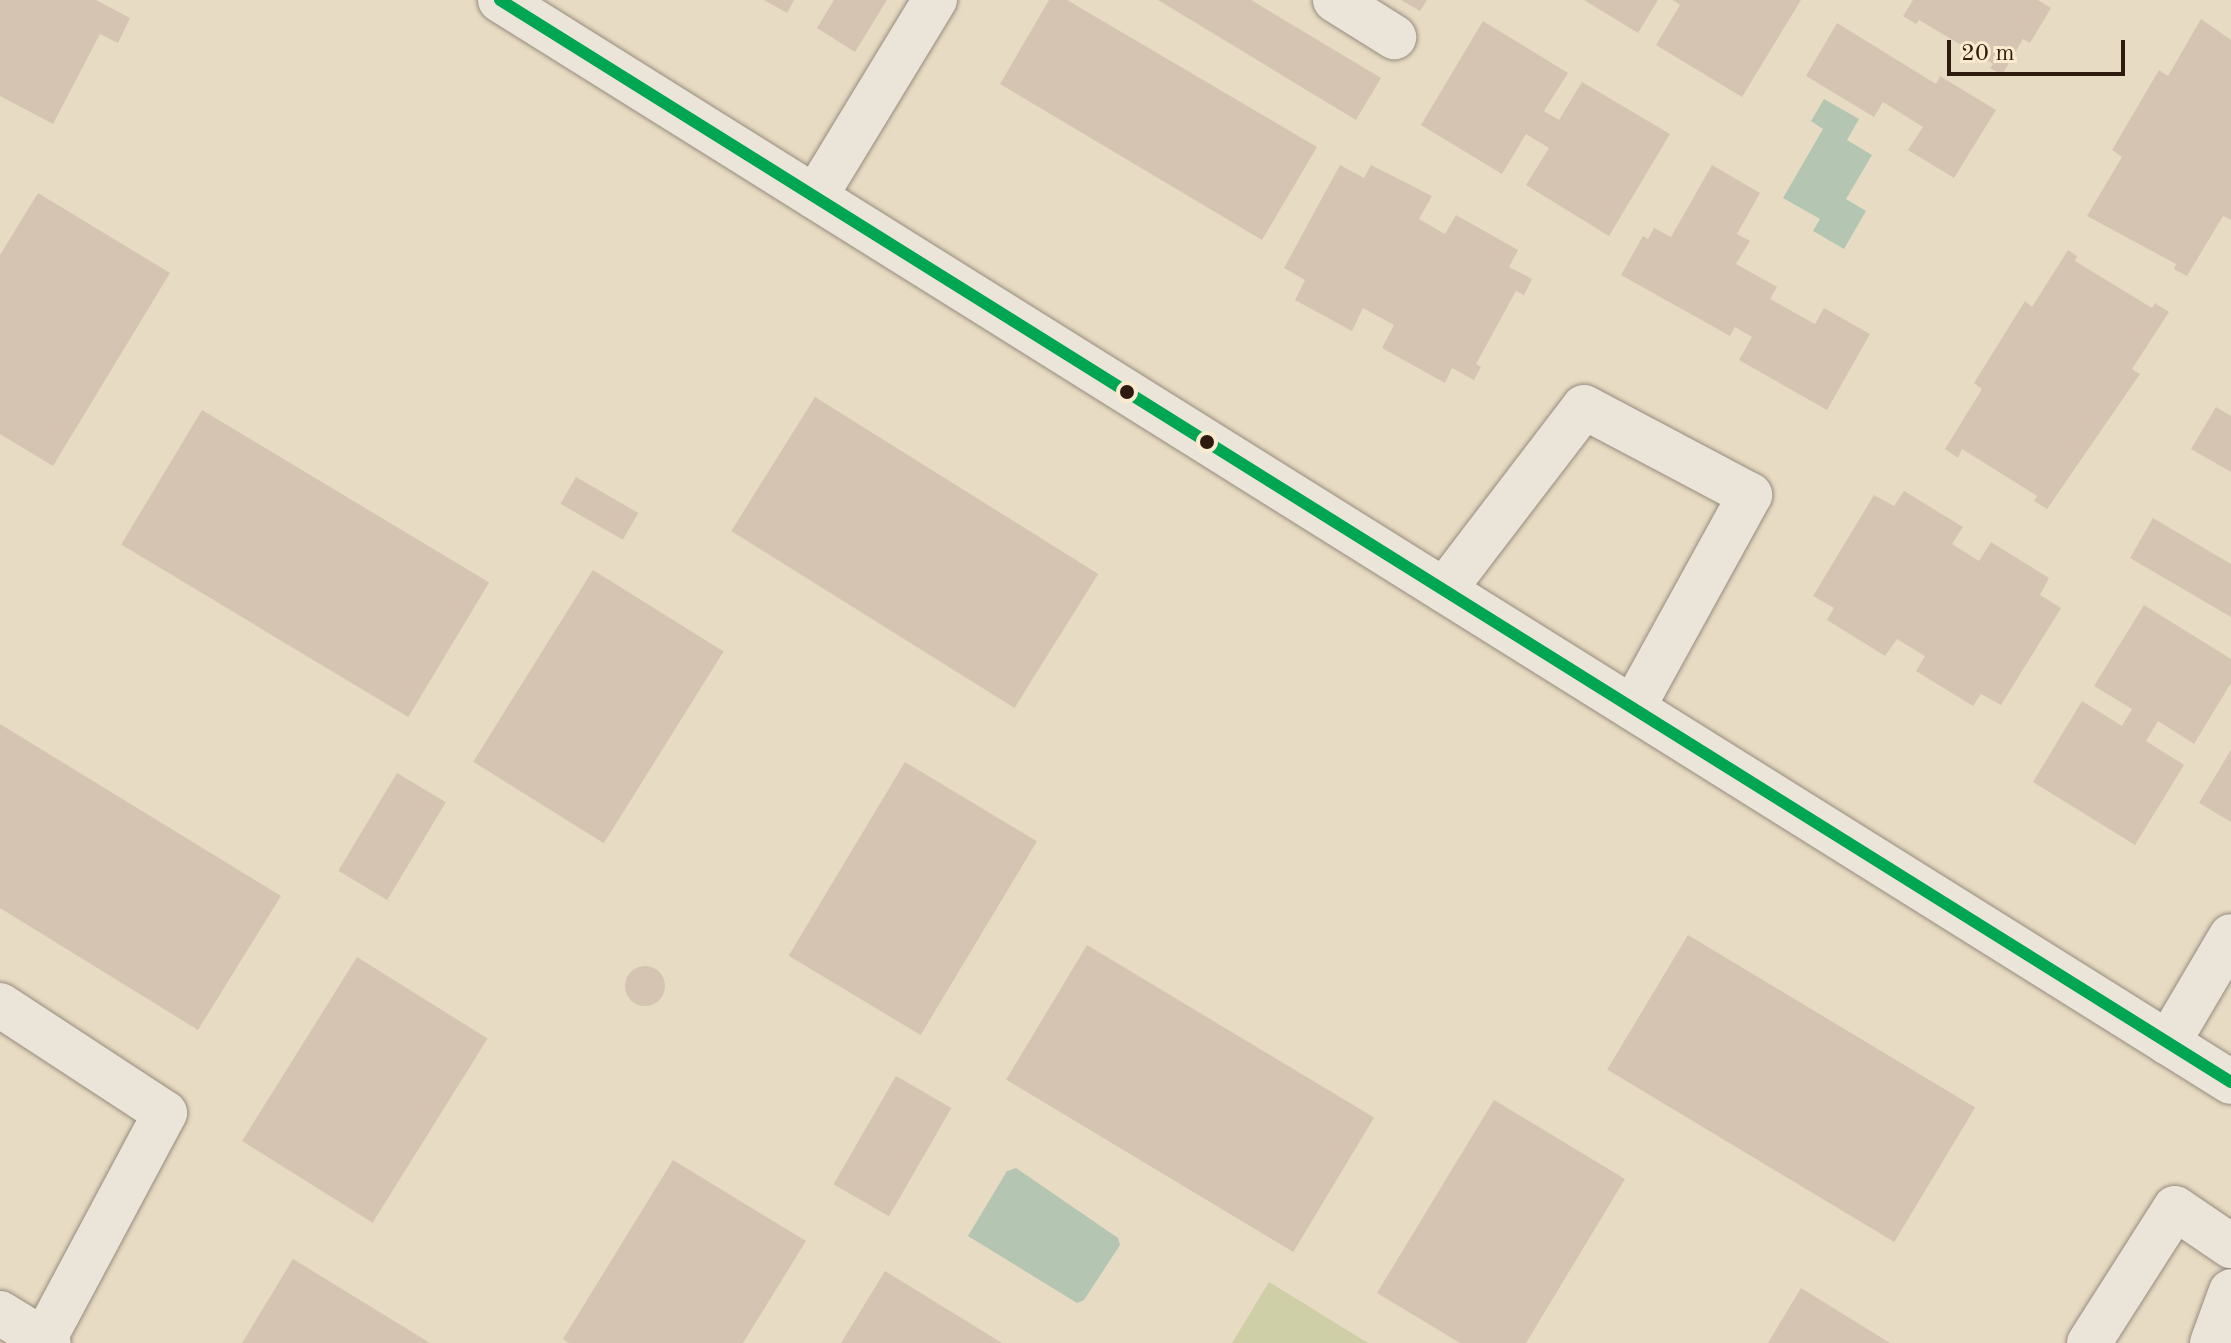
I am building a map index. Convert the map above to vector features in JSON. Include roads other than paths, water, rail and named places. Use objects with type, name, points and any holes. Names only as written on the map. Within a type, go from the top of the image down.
[{"type":"street","points":[[500,0],[2231,1082]]},
{"type":"street","points":[[815,197],[935,0]]},
{"type":"street","points":[[1335,0],[1394,37]]},
{"type":"street","points":[[1444,590],[1584,407],[1750,495],[1633,708]]},
{"type":"street","points":[[2168,1043],[2231,936]]},
{"type":"street","points":[[0,1005],[165,1113],[46,1341],[0,1313]]},
{"type":"street","points":[[2089,1343],[2175,1208],[2231,1246]]},
{"type":"street","points":[[2212,1343],[2231,1291]]}]
